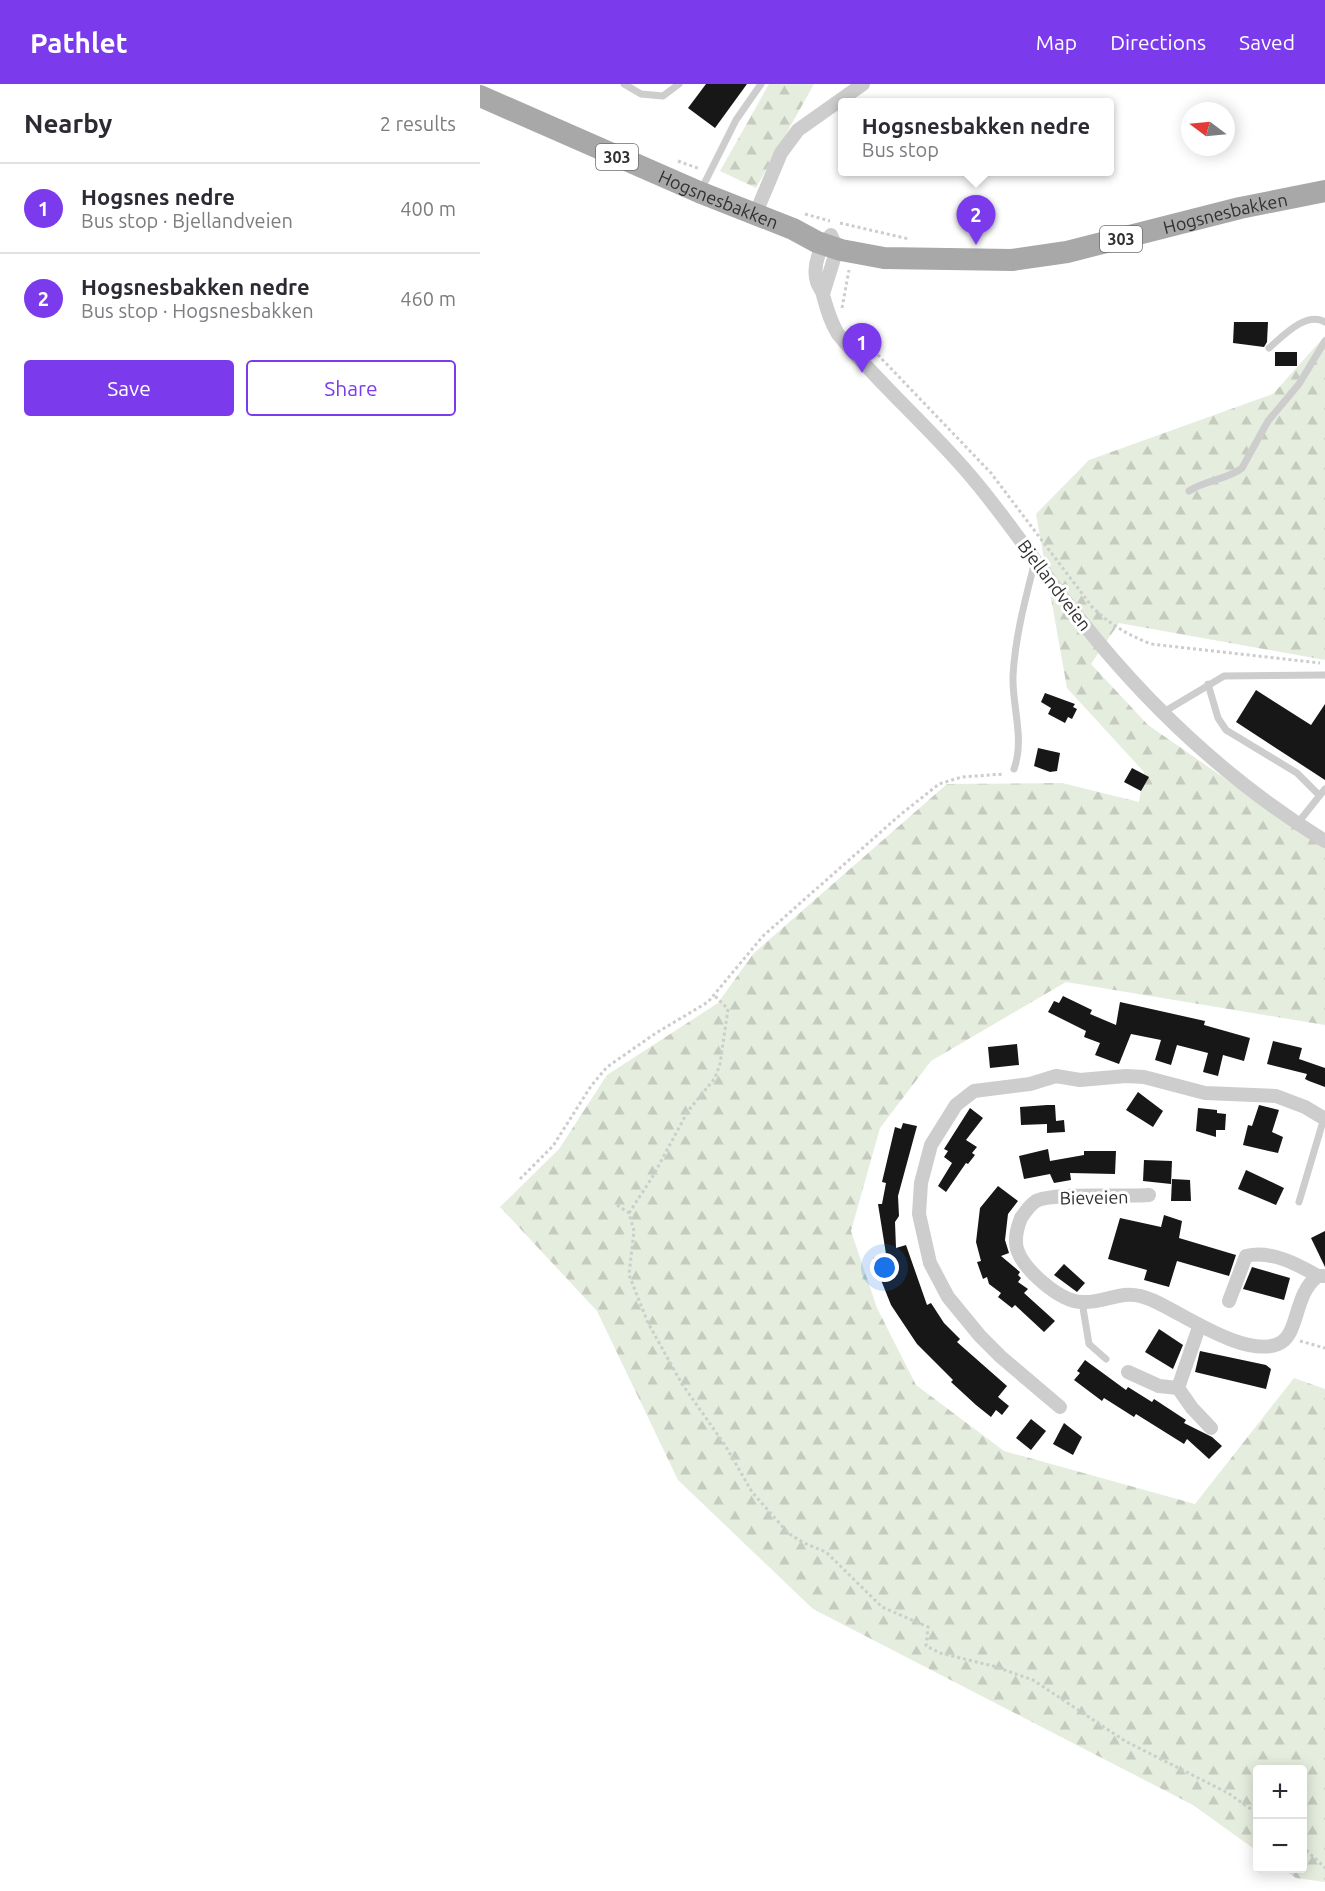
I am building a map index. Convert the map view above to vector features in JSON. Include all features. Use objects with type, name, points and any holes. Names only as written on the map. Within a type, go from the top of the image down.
[{"type":"main road","name":"Hogsnesbakken","points":[[480,96],[755,215],[796,220],[830,243],[884,258],[915,248],[1012,260],[1067,252],[1251,205],[1325,191]]},
{"type":"street","points":[[843,98],[862,84]]},
{"type":"street","points":[[755,215],[781,153],[798,130],[838,101]]},
{"type":"street","name":"Bjellandveien","points":[[830,243],[816,266],[816,281],[823,294],[829,319],[838,334],[968,473],[1084,625],[1162,713],[1222,770],[1297,824],[1325,841]]},
{"type":"street","points":[[1060,1407],[980,1336],[948,1297],[930,1263],[919,1214],[921,1183],[931,1145],[956,1105],[974,1091],[1030,1084],[1056,1076],[1080,1080],[1135,1076],[1205,1093],[1276,1096],[1305,1107],[1324,1119]]},
{"type":"street","name":"Bieveien","points":[[1082,1302],[1057,1293],[1039,1278],[1017,1251],[1015,1236],[1024,1213],[1037,1200],[1045,1198],[1149,1195]]},
{"type":"street","points":[[1229,1301],[1246,1256],[1255,1254],[1274,1257],[1322,1276]]},
{"type":"street","points":[[1082,1302],[1134,1293],[1152,1300],[1199,1327],[1253,1345],[1272,1346],[1287,1337],[1303,1291],[1322,1276]]},
{"type":"street","points":[[1178,1388],[1199,1327]]},
{"type":"street","points":[[1128,1372],[1159,1386],[1178,1388],[1192,1408],[1211,1428]]},
{"type":"lane","points":[[624,84],[641,94],[663,96],[679,84]]},
{"type":"lane","points":[[699,192],[736,120],[761,84]]},
{"type":"lane","points":[[1269,348],[1293,329],[1311,319],[1325,322]]},
{"type":"lane","points":[[1189,490],[1242,468],[1268,421],[1299,384],[1325,341]]},
{"type":"lane","points":[[1014,769],[1018,747],[1014,656],[1034,569],[1039,564]]},
{"type":"lane","points":[[1162,713],[1224,676],[1241,674],[1325,675]]},
{"type":"lane","points":[[1208,684],[1218,718],[1226,730],[1297,773],[1319,795]]},
{"type":"lane","points":[[1297,824],[1325,789]]},
{"type":"lane","points":[[1299,1202],[1324,1119]]},
{"type":"lane","points":[[1082,1302],[1089,1344],[1106,1359]]},
{"type":"path","points":[[796,220],[856,228],[915,248]]},
{"type":"path","points":[[842,310],[847,275],[853,266]]},
{"type":"path","points":[[851,326],[991,473],[1093,608],[1111,625],[1151,644],[1325,664]]},
{"type":"path","points":[[520,1179],[553,1146],[591,1086],[607,1067],[715,996],[763,936],[900,815],[939,784],[962,777],[995,776],[1014,769]]},
{"type":"path","points":[[629,1213],[653,1176],[688,1111],[715,1078],[720,1064],[728,1010],[715,996]]},
{"type":"path","points":[[617,1205],[629,1213],[634,1231],[629,1275],[648,1323],[682,1384],[725,1445],[752,1492],[788,1533],[826,1552],[882,1607],[928,1627],[926,1646],[940,1653],[993,1666],[1033,1680],[1125,1741],[1221,1789],[1253,1811]]},
{"type":"path","points":[[1287,1337],[1325,1348]]},
{"type":"path","points":[[1307,1851],[1325,1868]]},
{"type":"green space","points":[[769,84],[814,84],[756,188],[720,171]]},
{"type":"green space","points":[[1325,336],[1325,660],[1119,623],[1091,664],[1148,725],[1325,848],[1325,1025],[1066,982],[931,1061],[880,1128],[851,1231],[877,1308],[916,1385],[1004,1451],[1195,1504],[1294,1378],[1325,1389],[1325,1882],[1296,1878],[1289,1873],[1307,1873],[1307,1765],[1253,1765],[1253,1848],[1193,1805],[813,1609],[678,1480],[597,1311],[500,1207],[559,1149],[607,1075],[718,1003],[753,954],[947,784],[1062,783],[1139,802],[1144,772],[1067,688],[1036,514],[1089,460],[1273,394]]},
{"type":"building","points":[[706,84],[747,84],[715,128],[688,108]]},
{"type":"building","points":[[1234,322],[1268,322],[1267,342],[1264,347],[1233,343]]},
{"type":"building","points":[[1275,352],[1297,352],[1297,366],[1275,366]]},
{"type":"building","points":[[1256,690],[1311,725],[1325,704],[1325,780],[1236,722]]},
{"type":"building","points":[[1045,693],[1075,704],[1073,707],[1077,709],[1072,719],[1068,717],[1065,723],[1048,714],[1051,708],[1041,702]]},
{"type":"building","points":[[1038,748],[1060,753],[1057,771],[1050,772],[1034,766]]},
{"type":"building","points":[[1132,768],[1149,777],[1141,791],[1124,782]]},
{"type":"building","points":[[1063,996],[1092,1010],[1090,1014],[1116,1025],[1120,1002],[1205,1021],[1204,1025],[1250,1038],[1244,1061],[1223,1055],[1218,1076],[1203,1072],[1208,1053],[1177,1045],[1171,1065],[1155,1060],[1161,1040],[1131,1034],[1119,1064],[1095,1055],[1100,1043],[1084,1037],[1086,1031],[1048,1012],[1054,1001],[1059,1003]]},
{"type":"building","points":[[1273,1041],[1302,1048],[1299,1059],[1325,1068],[1325,1087],[1305,1079],[1307,1074],[1267,1064]]},
{"type":"building","points":[[1017,1044],[1019,1065],[990,1068],[988,1047]]},
{"type":"building","points":[[1138,1092],[1163,1111],[1153,1127],[1126,1110]]},
{"type":"building","points":[[1055,1105],[1056,1121],[1064,1120],[1065,1132],[1047,1133],[1047,1124],[1021,1125],[1020,1107]]},
{"type":"building","points":[[1259,1105],[1279,1110],[1272,1132],[1283,1137],[1278,1153],[1243,1145],[1248,1125],[1252,1126]]},
{"type":"building","points":[[970,1108],[983,1118],[966,1140],[977,1147],[972,1153],[975,1155],[968,1164],[966,1163],[946,1192],[938,1186],[952,1163],[944,1157],[948,1151],[944,1149]]},
{"type":"building","points":[[1198,1108],[1217,1110],[1217,1113],[1226,1114],[1225,1130],[1216,1130],[1216,1137],[1196,1131]]},
{"type":"building","points":[[903,1123],[917,1126],[898,1196],[899,1216],[895,1222],[896,1248],[906,1245],[927,1305],[931,1303],[944,1323],[960,1339],[957,1342],[1007,1386],[998,1397],[1009,1406],[1002,1415],[996,1410],[991,1417],[976,1405],[951,1382],[953,1380],[917,1344],[891,1305],[877,1270],[873,1258],[886,1254],[878,1204],[882,1204],[886,1183],[882,1182],[895,1127],[901,1129]]},
{"type":"building","points":[[1048,1149],[1050,1161],[1084,1155],[1084,1151],[1116,1151],[1115,1174],[1070,1173],[1071,1180],[1054,1183],[1050,1174],[1024,1179],[1019,1156]]},
{"type":"building","points":[[1144,1160],[1172,1161],[1171,1184],[1143,1181]]},
{"type":"building","points":[[1246,1170],[1284,1188],[1276,1205],[1238,1189]]},
{"type":"building","points":[[1172,1179],[1190,1180],[1191,1201],[1171,1201]]},
{"type":"building","points":[[998,1186],[1018,1201],[1008,1214],[1005,1240],[1009,1253],[1001,1256],[1020,1272],[1018,1275],[1021,1278],[1018,1282],[1028,1289],[1024,1293],[1055,1321],[1044,1332],[1015,1305],[1012,1308],[998,1297],[1001,1293],[989,1284],[987,1277],[983,1279],[977,1262],[981,1261],[976,1242],[980,1208]]},
{"type":"building","points":[[1164,1215],[1182,1221],[1179,1238],[1236,1255],[1229,1276],[1177,1261],[1169,1287],[1144,1280],[1147,1270],[1108,1259],[1120,1218],[1161,1227]]},
{"type":"building","points":[[1325,1231],[1325,1267],[1311,1238]]},
{"type":"building","points":[[1064,1264],[1085,1283],[1077,1292],[1054,1275]]},
{"type":"building","points":[[1252,1267],[1290,1278],[1284,1300],[1243,1289]]},
{"type":"building","points":[[1159,1329],[1183,1345],[1173,1369],[1145,1352]]},
{"type":"building","points":[[1200,1351],[1266,1365],[1271,1369],[1266,1389],[1195,1372]]},
{"type":"building","points":[[1085,1360],[1126,1390],[1128,1387],[1152,1402],[1154,1399],[1186,1420],[1184,1423],[1212,1437],[1222,1446],[1209,1459],[1187,1439],[1184,1444],[1136,1414],[1134,1417],[1104,1398],[1102,1401],[1074,1380],[1080,1373],[1077,1371]]},
{"type":"building","points":[[1031,1419],[1046,1431],[1031,1450],[1016,1438]]},
{"type":"building","points":[[1064,1423],[1082,1437],[1073,1455],[1053,1444]]},
{"type":"place","name":"Hogsnesbakken nedre","points":[[976,245]]},
{"type":"place","name":"Hogsnes nedre","points":[[862,373]]}]
